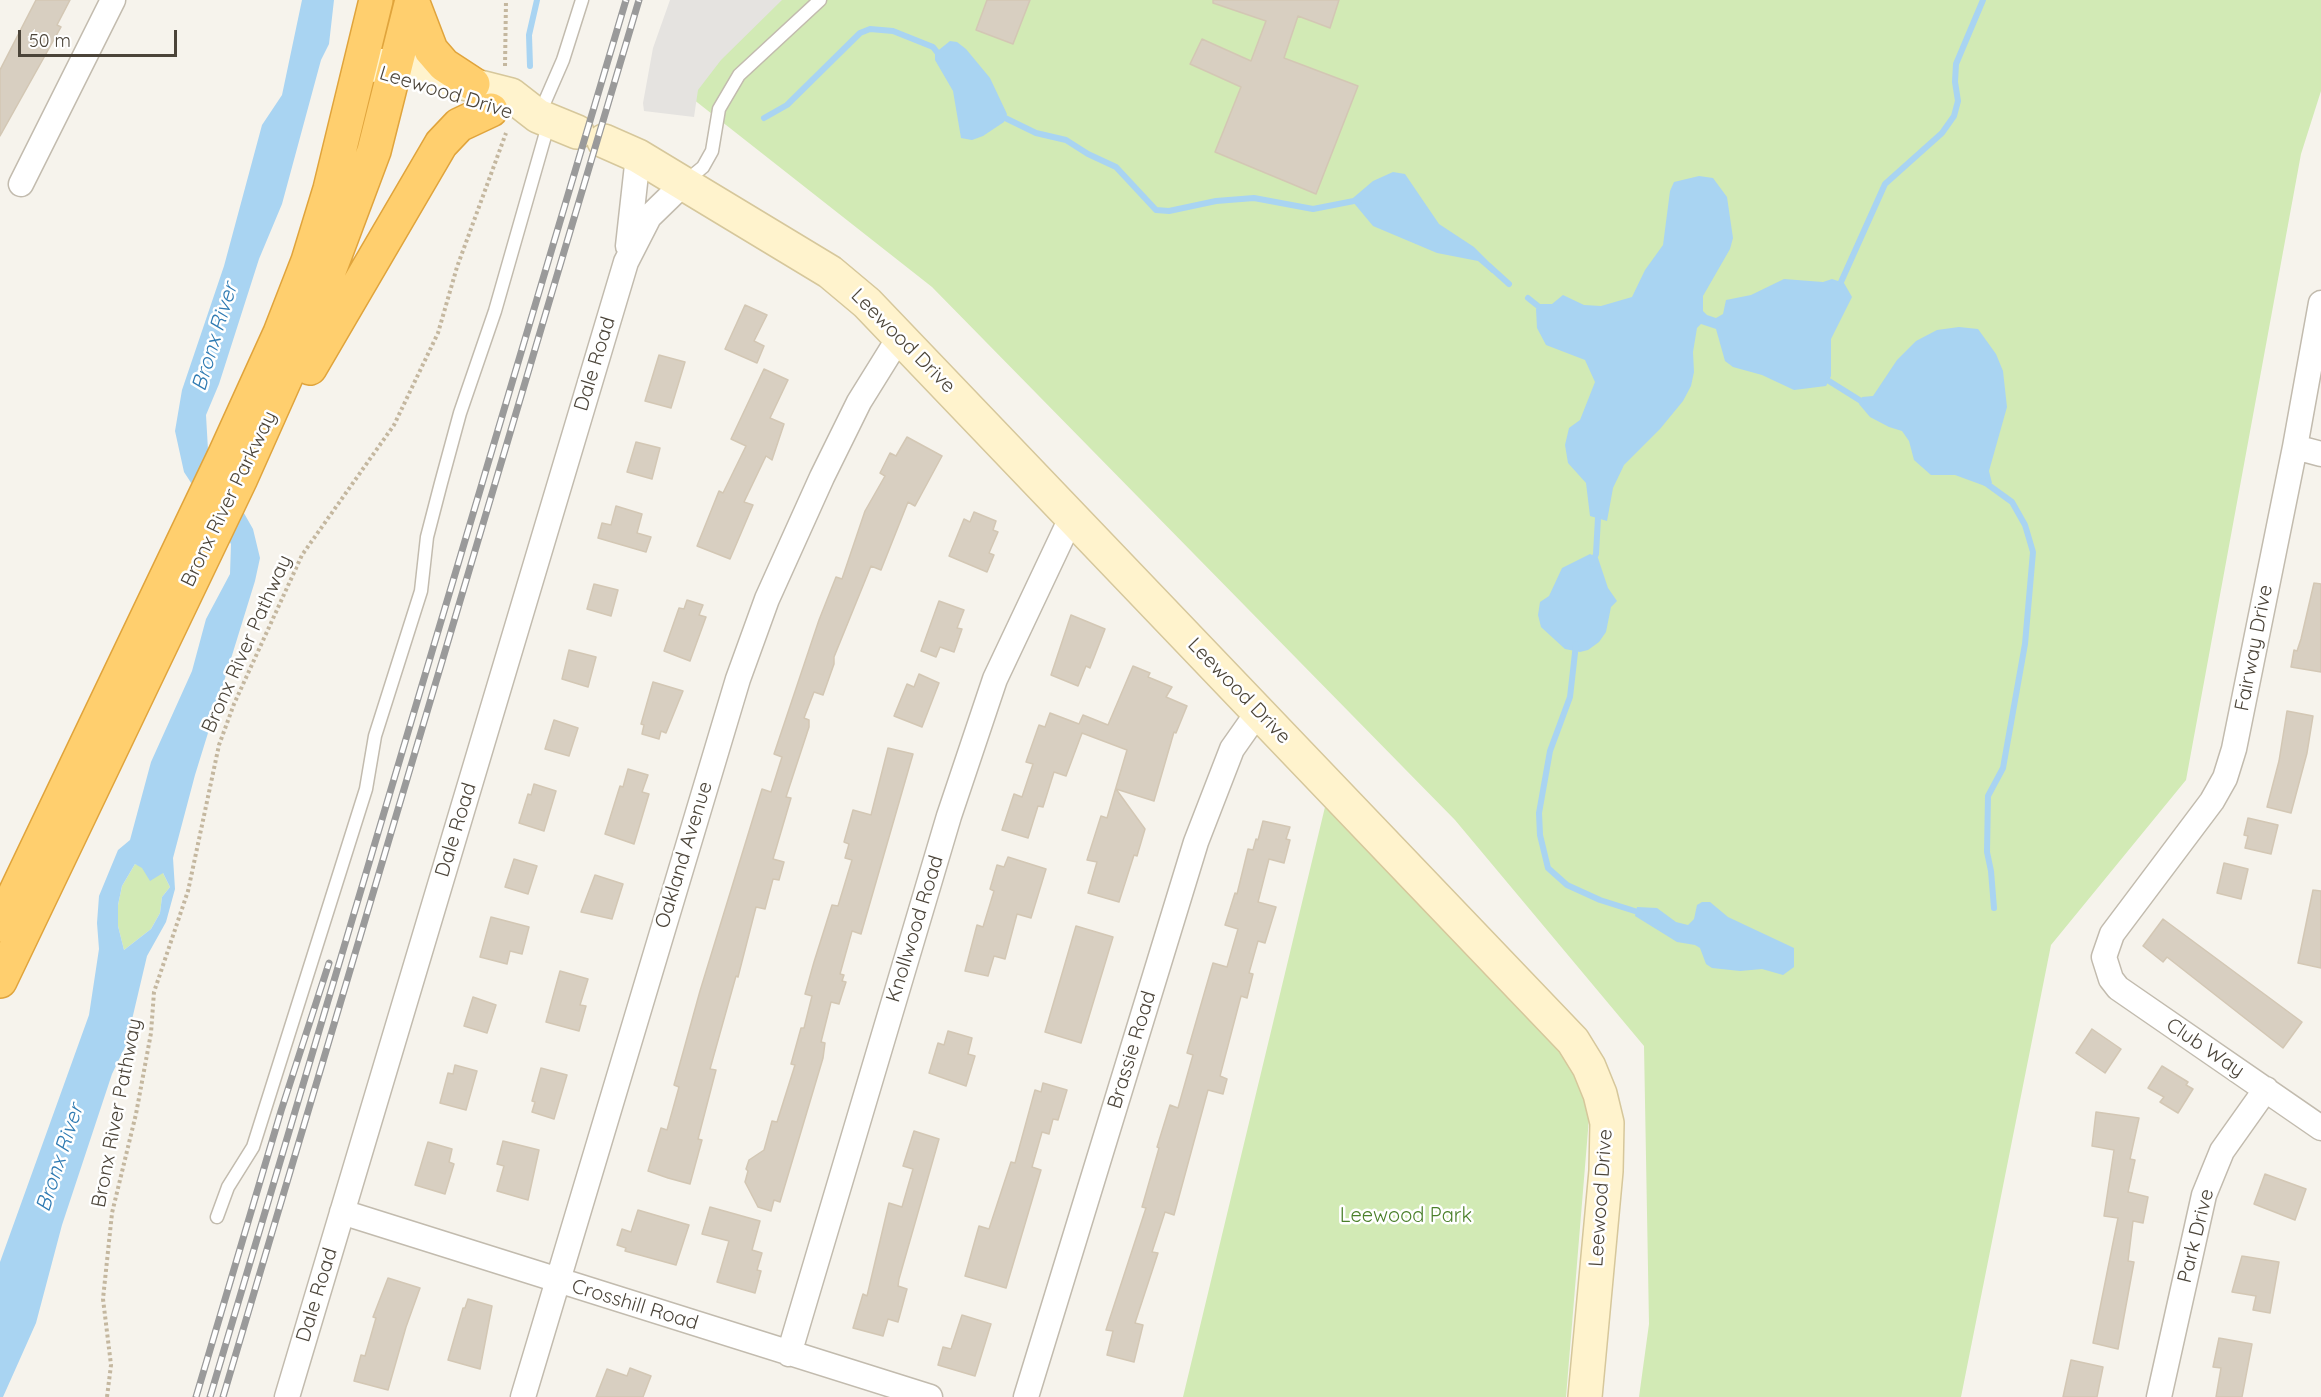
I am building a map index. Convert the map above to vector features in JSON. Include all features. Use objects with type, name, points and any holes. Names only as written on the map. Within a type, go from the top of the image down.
[{"type":"highway","name":"Bronx River Parkway","points":[[233,466],[276,341],[308,261],[330,189],[376,0]]},
{"type":"highway","name":"Bronx River Parkway","points":[[0,926],[233,466],[307,330],[349,224],[374,151],[412,0]]},
{"type":"highway","points":[[233,466],[303,381],[441,144],[459,125],[490,108],[431,50],[412,0]]},
{"type":"highway","name":"Bronx River Parkway","points":[[0,981],[206,521]]},
{"type":"street","points":[[21,184],[113,0]]},
{"type":"street","name":"Leewood Drive","points":[[362,65],[395,74],[513,116],[567,127],[638,156],[830,272],[867,303],[900,336],[1553,1019],[1573,1041],[1589,1067],[1600,1094],[1607,1123],[1606,1171],[1585,1397]]},
{"type":"street","name":"Dale Road","points":[[287,1397],[626,262],[638,156]]},
{"type":"street","name":"Dale Road","points":[[626,262],[649,217],[683,184]]},
{"type":"street","name":"Fairway Drive","points":[[2103,957],[2112,934],[2212,801],[2225,778],[2234,749],[2295,447],[2321,303]]},
{"type":"street","name":"Oakland Avenue","points":[[523,1397],[738,679],[767,599],[822,477],[859,402],[900,336]]},
{"type":"street","points":[[2295,447],[2321,454]]},
{"type":"street","name":"Knollwood Road","points":[[789,1353],[949,816],[991,690],[1072,516]]},
{"type":"street","name":"Brassie Road","points":[[1026,1397],[1196,842],[1224,765],[1232,749],[1258,712]]},
{"type":"street","name":"Club Way","points":[[2103,957],[2111,979],[2118,988],[2321,1128]]},
{"type":"street","name":"Park Drive","points":[[2158,1397],[2204,1195],[2222,1151],[2266,1089]]},
{"type":"street","name":"Crosshill Road","points":[[342,1212],[930,1397]]},
{"type":"lane","points":[[217,1217],[228,1187],[254,1147],[366,789],[375,736],[421,591],[427,537],[460,413],[495,310],[567,127],[563,60],[582,0]]},
{"type":"lane","points":[[683,184],[703,168],[712,152],[719,109],[739,75],[820,0]]},
{"type":"path","points":[[506,0],[504,60],[506,70]]},
{"type":"path","name":"Bronx River Pathway","points":[[107,1397],[111,1365],[104,1299],[112,1213],[136,1114],[151,1033],[154,992],[188,891],[219,744],[234,704],[302,555],[394,425],[438,333],[457,267],[490,108]]},
{"type":"green space","points":[[706,0],[2321,0],[2321,91],[2301,154],[2186,780],[2051,945],[1961,1397],[1639,1397],[1649,1324],[1644,1046],[1455,820],[932,287],[679,88]]},
{"type":"green space","name":"Leewood Park","points":[[1325,807],[1555,1040],[1590,1106],[1566,1397],[1183,1397]]},
{"type":"green space","points":[[135,864],[163,873],[170,887],[162,897],[160,913],[151,929],[124,950],[118,926],[118,905],[122,886]]},
{"type":"shaded area","points":[[670,0],[782,0],[721,60],[698,90],[694,117],[644,111],[643,103],[653,48]]},
{"type":"water","name":"Bronx River","points":[[302,0],[334,0],[329,44],[321,60],[282,204],[259,259],[219,384],[206,415],[208,450],[253,529],[260,558],[255,581],[195,775],[173,858],[175,889],[166,922],[147,956],[126,1045],[112,1074],[62,1225],[36,1323],[3,1397],[0,1397],[0,1262],[89,1015],[99,949],[97,923],[99,896],[118,850],[130,840],[151,762],[192,671],[206,619],[230,574],[231,544],[184,472],[175,431],[182,390],[224,266],[262,125],[282,95]],"holes":[[[135,864],[142,868],[150,881],[163,873],[170,887],[162,897],[160,913],[151,929],[124,950],[118,926],[118,905],[122,886]]]},
{"type":"water","points":[[950,41],[957,42],[966,49],[990,78],[1007,114],[1004,122],[983,136],[972,140],[961,138],[953,91],[935,60],[935,53]]},
{"type":"water","points":[[1393,172],[1405,174],[1439,224],[1474,247],[1497,270],[1492,273],[1478,261],[1437,253],[1373,226],[1353,202],[1353,198],[1373,181]]},
{"type":"water","points":[[1699,176],[1713,178],[1727,197],[1733,238],[1730,249],[1703,296],[1703,311],[1716,318],[1723,314],[1726,300],[1751,295],[1784,279],[1823,282],[1832,279],[1844,283],[1852,297],[1831,339],[1831,376],[1826,386],[1794,390],[1762,375],[1733,367],[1725,361],[1716,329],[1701,324],[1697,328],[1693,352],[1694,372],[1691,386],[1683,401],[1660,429],[1624,465],[1613,488],[1607,521],[1590,516],[1586,483],[1568,463],[1565,445],[1569,428],[1580,420],[1595,382],[1585,360],[1546,345],[1537,328],[1536,309],[1540,304],[1552,304],[1563,295],[1584,305],[1601,306],[1632,297],[1645,270],[1663,245],[1670,191],[1674,182]]},
{"type":"water","points":[[1959,327],[1978,329],[1996,354],[2003,371],[2007,407],[1989,471],[1992,483],[1985,486],[1955,475],[1931,475],[1914,460],[1909,441],[1902,431],[1870,417],[1859,404],[1862,397],[1873,396],[1897,360],[1916,341],[1937,330]]},
{"type":"water","points":[[1590,554],[1598,558],[1608,588],[1617,601],[1611,607],[1606,632],[1599,642],[1588,650],[1580,652],[1565,649],[1541,627],[1538,615],[1540,602],[1549,596],[1562,568]]},
{"type":"water","points":[[1710,902],[1728,917],[1794,948],[1794,967],[1783,975],[1762,969],[1740,971],[1712,968],[1706,964],[1700,948],[1677,942],[1635,916],[1637,907],[1657,908],[1676,922],[1688,925],[1694,919],[1697,905]]},
{"type":"building","points":[[36,0],[70,0],[57,25],[61,27],[0,136],[0,70]]},
{"type":"building","points":[[987,0],[1030,0],[1013,44],[976,30]]},
{"type":"building","points":[[1213,0],[1339,0],[1330,28],[1298,16],[1284,58],[1358,86],[1316,194],[1215,152],[1241,87],[1190,64],[1202,39],[1251,61],[1266,21],[1213,3]]},
{"type":"building","points":[[745,305],[767,315],[754,341],[764,346],[757,363],[725,349]]},
{"type":"building","points":[[659,355],[685,362],[671,408],[645,401]]},
{"type":"building","points":[[764,369],[788,380],[770,418],[784,424],[772,460],[766,456],[744,502],[753,505],[730,559],[697,546],[719,491],[723,493],[746,446],[731,439]]},
{"type":"building","points":[[907,437],[942,456],[915,506],[908,502],[881,570],[871,566],[834,657],[834,664],[823,695],[814,692],[804,718],[809,720],[809,727],[786,797],[791,798],[773,859],[784,862],[779,880],[773,879],[765,909],[756,907],[738,977],[736,976],[710,1069],[716,1070],[698,1139],[702,1140],[690,1184],[668,1178],[648,1171],[661,1128],[667,1130],[679,1087],[674,1085],[700,991],[762,789],[771,792],[782,757],[774,754],[819,620],[836,577],[842,579],[865,511],[885,476],[880,473],[890,453],[896,456]]},
{"type":"building","points":[[636,442],[660,448],[652,479],[627,472]]},
{"type":"building","points":[[616,506],[642,514],[637,533],[651,537],[646,552],[598,538],[602,523],[611,525]]},
{"type":"building","points":[[974,512],[996,521],[993,530],[998,532],[989,553],[994,555],[987,572],[949,556],[964,519],[970,522]]},
{"type":"building","points":[[2314,583],[2321,584],[2321,672],[2291,667],[2294,650],[2297,651],[2301,639]]},
{"type":"building","points":[[594,584],[618,590],[611,616],[587,609]]},
{"type":"building","points":[[687,600],[703,605],[699,615],[706,617],[690,661],[664,651],[679,608],[684,609]]},
{"type":"building","points":[[939,601],[964,610],[957,628],[962,629],[954,652],[940,647],[936,657],[921,651]]},
{"type":"building","points":[[1071,615],[1105,629],[1090,668],[1086,666],[1078,686],[1051,675]]},
{"type":"building","points":[[569,650],[596,657],[588,687],[562,679]]},
{"type":"building","points":[[1133,666],[1150,673],[1148,677],[1172,687],[1166,697],[1187,706],[1176,733],[1174,732],[1154,801],[1116,789],[1145,829],[1119,902],[1088,893],[1097,862],[1087,860],[1101,816],[1107,818],[1127,750],[1082,733],[1066,776],[1054,772],[1043,807],[1038,806],[1028,838],[1002,830],[1014,794],[1022,797],[1033,764],[1026,762],[1039,725],[1045,727],[1050,713],[1079,724],[1083,715],[1108,725]]},
{"type":"building","points":[[919,674],[939,683],[922,727],[894,716],[907,684],[914,687]]},
{"type":"building","points":[[653,682],[683,691],[666,733],[661,731],[659,739],[642,734],[644,725],[641,724]]},
{"type":"building","points":[[2287,711],[2313,716],[2307,753],[2291,813],[2267,807],[2279,761]]},
{"type":"building","points":[[554,720],[578,728],[569,756],[545,749]]},
{"type":"building","points":[[888,748],[913,754],[861,934],[852,931],[840,974],[844,975],[842,981],[846,982],[839,1004],[831,1002],[821,1042],[825,1043],[823,1058],[780,1202],[774,1200],[771,1211],[758,1207],[745,1182],[748,1171],[746,1169],[749,1160],[764,1150],[772,1121],[777,1122],[795,1065],[791,1064],[812,996],[805,994],[814,962],[832,905],[838,906],[852,860],[845,858],[849,844],[844,842],[853,810],[871,815]]},
{"type":"building","points":[[628,769],[648,775],[642,792],[649,794],[634,844],[605,834],[620,786],[623,787]]},
{"type":"building","points":[[534,784],[556,791],[544,831],[519,823],[528,794],[531,795]]},
{"type":"building","points":[[2248,818],[2278,825],[2271,854],[2245,848],[2248,836],[2244,835]]},
{"type":"building","points":[[1263,821],[1290,827],[1286,839],[1290,840],[1284,863],[1269,859],[1258,902],[1276,907],[1265,943],[1258,941],[1249,973],[1253,974],[1247,998],[1241,996],[1220,1076],[1227,1079],[1223,1094],[1208,1090],[1174,1215],[1165,1212],[1152,1252],[1158,1253],[1135,1323],[1143,1325],[1134,1362],[1107,1355],[1113,1331],[1106,1330],[1146,1208],[1142,1207],[1159,1148],[1157,1147],[1170,1105],[1178,1108],[1193,1055],[1187,1053],[1213,963],[1227,967],[1238,929],[1225,925],[1235,893],[1237,894],[1248,849],[1253,850]]},
{"type":"building","points":[[1008,857],[1046,869],[1031,918],[1017,914],[1005,959],[994,956],[988,976],[965,971],[977,925],[983,927],[994,891],[990,889],[997,865],[1004,867]]},
{"type":"building","points":[[514,859],[537,866],[528,894],[505,887]]},
{"type":"building","points":[[2224,863],[2248,869],[2241,899],[2217,893]]},
{"type":"building","points":[[595,875],[623,884],[612,919],[581,912]]},
{"type":"building","points":[[2313,890],[2321,891],[2321,968],[2298,963]]},
{"type":"building","points":[[491,917],[529,927],[522,954],[510,951],[507,964],[480,957]]},
{"type":"building","points":[[2163,919],[2302,1022],[2283,1048],[2167,957],[2163,962],[2143,946]]},
{"type":"building","points":[[1076,926],[1113,937],[1081,1043],[1045,1032]]},
{"type":"building","points":[[560,971],[588,979],[580,1005],[586,1006],[579,1031],[546,1022]]},
{"type":"building","points":[[473,997],[496,1005],[487,1033],[464,1026]]},
{"type":"building","points":[[2092,1029],[2121,1049],[2105,1073],[2076,1053]]},
{"type":"building","points":[[948,1031],[972,1038],[968,1054],[975,1056],[966,1086],[929,1073],[938,1043],[944,1045]]},
{"type":"building","points":[[455,1065],[477,1071],[466,1110],[440,1103],[448,1073],[453,1074]]},
{"type":"building","points":[[2162,1066],[2188,1082],[2186,1085],[2193,1089],[2178,1113],[2160,1102],[2164,1097],[2148,1088]]},
{"type":"building","points":[[541,1068],[567,1075],[554,1119],[532,1112],[535,1102],[532,1101]]},
{"type":"building","points":[[1043,1083],[1067,1090],[1058,1120],[1053,1119],[1049,1134],[1042,1132],[1032,1167],[1041,1170],[1006,1288],[965,1276],[979,1226],[989,1229],[1011,1162],[1015,1163],[1035,1090],[1041,1092]]},
{"type":"building","points":[[2096,1112],[2139,1118],[2130,1159],[2135,1160],[2128,1192],[2148,1197],[2143,1223],[2133,1221],[2128,1261],[2134,1262],[2118,1349],[2093,1343],[2118,1218],[2104,1216],[2114,1150],[2092,1146]]},
{"type":"building","points":[[914,1131],[939,1139],[899,1279],[898,1286],[907,1289],[898,1322],[888,1319],[883,1336],[853,1328],[863,1294],[867,1296],[889,1203],[902,1207],[913,1169],[903,1166]]},
{"type":"building","points":[[503,1141],[539,1150],[528,1200],[497,1191],[504,1166],[497,1164]]},
{"type":"building","points":[[428,1142],[452,1149],[449,1162],[454,1164],[445,1194],[415,1185]]},
{"type":"building","points":[[2265,1174],[2306,1189],[2295,1220],[2254,1204]]},
{"type":"building","points":[[710,1207],[760,1221],[752,1250],[762,1253],[757,1270],[761,1271],[755,1293],[717,1282],[729,1241],[702,1234]]},
{"type":"building","points":[[638,1210],[689,1225],[676,1265],[625,1251],[626,1248],[617,1245],[622,1229],[631,1232]]},
{"type":"building","points":[[2242,1256],[2279,1262],[2270,1313],[2253,1310],[2256,1296],[2232,1292]]},
{"type":"building","points":[[388,1278],[420,1288],[388,1390],[354,1381],[361,1355],[365,1356],[376,1318],[373,1317]]},
{"type":"building","points":[[468,1299],[492,1306],[480,1369],[448,1360],[463,1308]]},
{"type":"building","points":[[962,1315],[991,1324],[975,1376],[938,1365],[943,1347],[951,1349]]},
{"type":"building","points":[[2219,1338],[2252,1344],[2242,1397],[2216,1397],[2221,1368],[2213,1367]]},
{"type":"building","points":[[2071,1360],[2103,1367],[2097,1397],[2063,1397]]},
{"type":"building","points":[[630,1368],[651,1376],[643,1397],[596,1397],[607,1369],[627,1376]]},
{"type":"waterway","points":[[530,66],[529,35],[537,0]]},
{"type":"waterway","points":[[1841,282],[1885,184],[1942,133],[1954,116],[1958,101],[1955,82],[1956,64],[1983,0]]},
{"type":"waterway","points":[[764,118],[787,105],[860,33],[870,29],[893,31],[933,47],[940,56]]},
{"type":"waterway","points":[[999,115],[1036,133],[1066,140],[1088,154],[1116,167],[1156,210],[1169,211],[1216,201],[1254,198],[1313,209],[1359,200]]},
{"type":"waterway","points":[[1489,266],[1509,284]]},
{"type":"waterway","points":[[1528,298],[1538,306]]},
{"type":"waterway","points":[[1829,381],[1861,401]]},
{"type":"waterway","points":[[1983,481],[2012,502],[2025,525],[2033,552],[2025,644],[2003,768],[1988,796],[1987,852],[1994,908]]},
{"type":"waterway","points":[[1592,564],[1596,554],[1598,518]]},
{"type":"waterway","points":[[1576,644],[1570,697],[1550,751],[1539,813],[1540,835],[1548,868],[1567,885],[1600,900],[1641,913]]},
{"type":"railway","points":[[210,1397],[626,0]]},
{"type":"railway","points":[[223,1397],[639,0]]},
{"type":"railway","points":[[196,1397],[281,1111],[329,963]]}]
